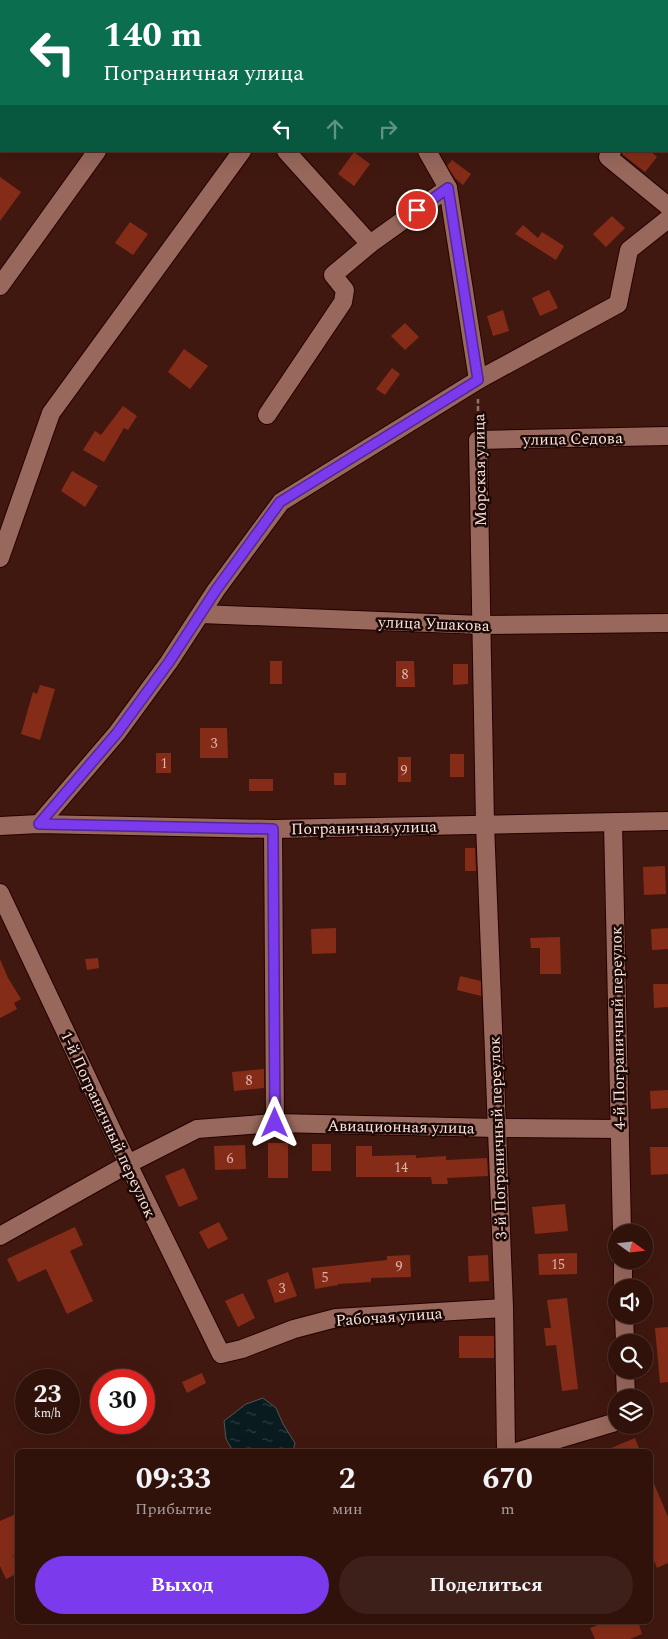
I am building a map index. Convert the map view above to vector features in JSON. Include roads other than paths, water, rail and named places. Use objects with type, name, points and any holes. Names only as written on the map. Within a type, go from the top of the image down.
[{"type":"street","points":[[0,286],[96,152]]},
{"type":"street","points":[[0,558],[51,412],[241,152]]},
{"type":"street","points":[[287,152],[370,244]]},
{"type":"street","points":[[428,152],[448,188],[478,380]]},
{"type":"street","points":[[611,152],[608,157],[668,206]]},
{"type":"street","points":[[267,414],[343,302],[345,290],[333,275],[370,244],[448,188]]},
{"type":"street","points":[[39,824],[117,733],[169,662],[200,614],[280,502],[478,380],[618,304],[629,250],[668,219]]},
{"type":"street","name":"улица Седова","points":[[478,440],[668,436]]},
{"type":"street","name":"Морская улица","points":[[478,440],[485,824]]},
{"type":"street","name":"улица Ушакова","points":[[200,614],[482,626],[668,623]]},
{"type":"street","name":"Пограничная улица","points":[[0,826],[39,824],[273,829],[668,821]]},
{"type":"street","name":"4-й Пограничный переулок","points":[[612,822],[622,1224]]},
{"type":"street","name":"3-й Пограничный переулок","points":[[485,824],[504,1308],[506,1449]]},
{"type":"street","points":[[273,829],[275,1123]]},
{"type":"street","name":"1-й Пограничный переулок","points":[[0,893],[128,1164],[221,1354]]},
{"type":"street","name":"Авиационная улица","points":[[0,1236],[128,1164],[197,1129],[275,1123],[620,1129]]},
{"type":"street","name":"Рабочая улица","points":[[221,1354],[242,1349],[294,1329],[336,1318],[504,1308]]},
{"type":"street","points":[[526,1449],[608,1424]]},
{"type":"water","points":[[263,1398],[276,1408],[295,1443],[294,1449],[232,1449],[226,1439],[224,1421],[246,1404]]}]
